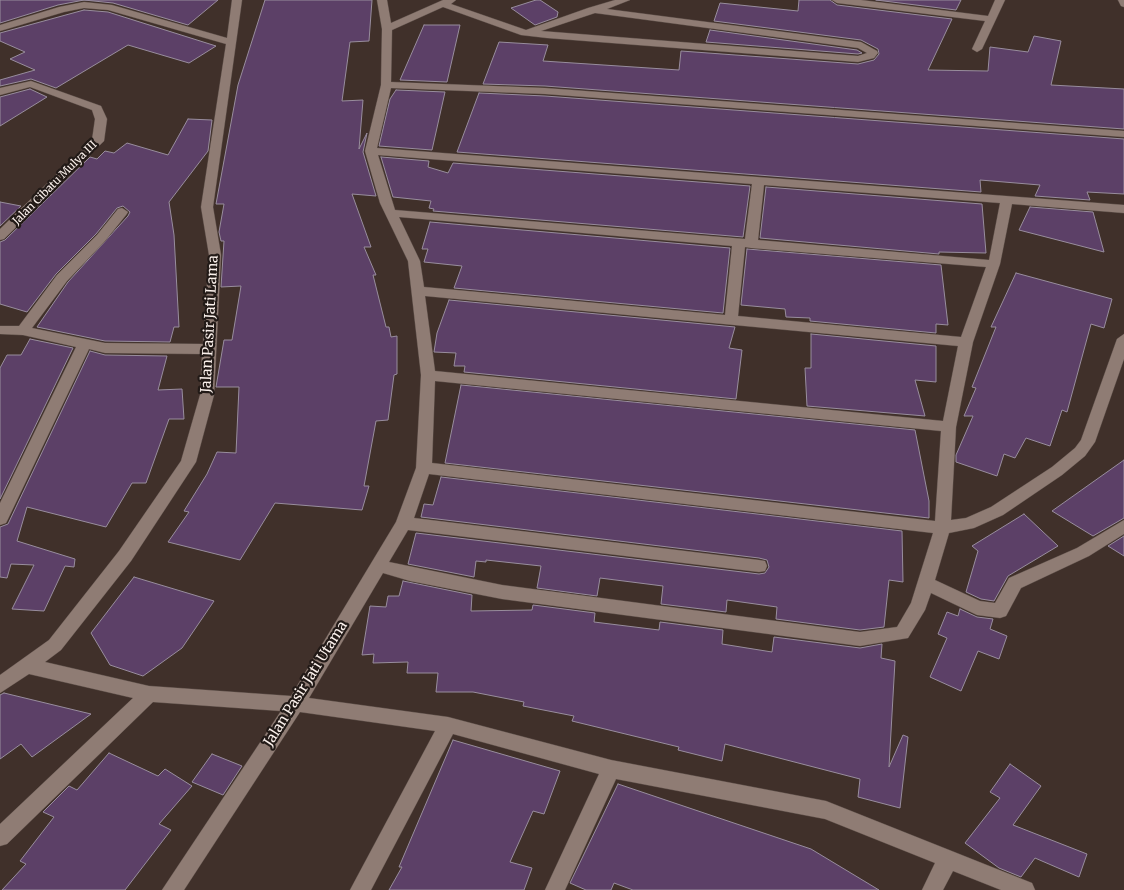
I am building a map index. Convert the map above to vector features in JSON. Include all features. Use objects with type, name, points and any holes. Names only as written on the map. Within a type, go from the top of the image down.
[{"type":"street","name":"Jalan Pasir Jati Lama","points":[[0,685],[28,666],[55,644],[124,556],[188,462],[207,395],[215,255],[207,207],[232,42],[236,0]]},
{"type":"street","points":[[382,0],[387,29],[386,85],[371,151],[1124,209]]},
{"type":"street","points":[[525,33],[625,0]]},
{"type":"street","points":[[837,0],[991,20]]},
{"type":"street","points":[[978,49],[1000,0]]},
{"type":"street","points":[[1123,0],[1124,4]]},
{"type":"street","points":[[387,29],[447,2],[525,33],[858,59],[870,56],[873,53],[861,45],[592,10]]},
{"type":"street","points":[[0,28],[62,9],[84,6],[109,7],[232,42]]},
{"type":"street","name":"Jalan Cibatu Mulya III","points":[[0,92],[20,85],[31,84],[97,108],[100,119],[98,141],[0,236]]},
{"type":"street","points":[[386,85],[545,91],[1124,134]]},
{"type":"street","name":"Jalan Pasir Jati Utama","points":[[178,888],[296,704],[404,522],[424,468],[428,375],[414,262],[392,213],[371,151]]},
{"type":"street","points":[[731,320],[758,181]]},
{"type":"street","points":[[378,565],[410,574],[502,592],[860,638],[902,633],[919,605],[943,528],[949,427],[966,342],[994,264],[1007,200]]},
{"type":"street","points":[[23,330],[62,278],[101,238],[122,212]]},
{"type":"street","points":[[392,213],[994,264]]},
{"type":"street","points":[[418,291],[966,342]]},
{"type":"street","points":[[0,330],[23,330],[105,348],[210,349]]},
{"type":"street","points":[[424,468],[943,528],[968,524],[997,511],[1057,471],[1080,452],[1090,437],[1124,338]]},
{"type":"street","points":[[0,519],[28,465],[85,343]]},
{"type":"street","points":[[428,375],[949,427]]},
{"type":"street","points":[[404,522],[759,566]]},
{"type":"street","points":[[926,583],[977,608],[1000,611],[1015,583],[1083,552],[1124,526]]},
{"type":"street","points":[[28,666],[149,694],[296,704],[448,725],[611,769],[826,810],[1025,890]]},
{"type":"street","points":[[0,836],[149,694]]},
{"type":"street","points":[[360,890],[448,725]]},
{"type":"street","points":[[555,890],[611,769]]},
{"type":"street","points":[[932,890],[948,858]]},
{"type":"building","points":[[0,0],[84,0],[58,5],[0,23]]},
{"type":"building","points":[[84,0],[218,0],[188,25],[113,3]]},
{"type":"building","points":[[265,0],[372,0],[369,41],[350,42],[342,101],[363,100],[359,149],[367,133],[363,152],[376,196],[352,194],[371,247],[364,247],[376,275],[373,275],[386,327],[389,327],[391,337],[397,336],[397,374],[394,375],[388,420],[376,421],[364,486],[369,486],[362,510],[275,503],[240,560],[168,542],[189,512],[184,511],[207,474],[217,452],[236,453],[239,387],[216,387],[224,340],[232,340],[241,286],[221,287],[224,241],[221,241],[219,232],[224,204],[216,204],[238,85]]},
{"type":"building","points":[[540,0],[558,12],[557,17],[535,25],[511,8]]},
{"type":"building","points":[[799,0],[830,0],[837,5],[952,19],[928,70],[988,71],[990,47],[1028,52],[1034,36],[1061,41],[1051,85],[1124,89],[1124,129],[545,86],[483,84],[499,42],[548,45],[543,61],[679,70],[681,51],[858,64],[874,60],[879,54],[878,49],[861,40],[714,21],[720,3],[798,11]]},
{"type":"building","points":[[876,0],[961,0],[956,10]]},
{"type":"building","points":[[84,10],[108,12],[216,46],[189,63],[128,45],[56,88],[31,79],[0,86],[0,80],[35,70],[10,59],[25,52],[0,41],[0,33]]},
{"type":"building","points":[[424,25],[460,25],[447,82],[400,80]]},
{"type":"building","points":[[710,30],[857,50],[862,53],[706,42]]},
{"type":"building","points":[[30,89],[47,97],[0,126],[0,97]]},
{"type":"building","points":[[396,90],[445,92],[432,150],[379,146],[390,99]]},
{"type":"building","points":[[479,93],[545,96],[1124,139],[1124,194],[1087,192],[1090,200],[1035,196],[1040,185],[980,180],[981,192],[457,152]]},
{"type":"building","points":[[188,119],[212,120],[208,151],[169,202],[174,235],[179,327],[174,327],[170,342],[105,341],[37,327],[68,282],[128,216],[130,212],[123,206],[117,208],[96,234],[56,274],[27,312],[0,304],[0,242],[5,240],[90,157],[97,159],[105,151],[114,153],[127,143],[168,155]]},
{"type":"building","points":[[381,157],[429,161],[428,167],[448,173],[453,163],[750,186],[743,237],[433,211],[434,209],[429,208],[431,201],[393,197]]},
{"type":"building","points":[[766,187],[982,204],[986,253],[939,252],[939,254],[760,238]]},
{"type":"building","points":[[0,202],[21,206],[0,226]]},
{"type":"building","points":[[1030,207],[1093,212],[1104,252],[1019,230]]},
{"type":"building","points":[[430,222],[730,248],[723,313],[454,288],[462,266],[424,262],[428,249],[422,249]]},
{"type":"building","points":[[747,249],[941,265],[948,325],[936,324],[936,333],[810,321],[810,318],[786,317],[785,309],[741,305]]},
{"type":"building","points":[[1016,273],[1112,299],[1104,328],[1091,324],[1067,412],[1062,410],[1050,446],[1026,438],[1015,458],[1004,454],[997,476],[956,462],[956,455],[973,416],[964,416],[976,388],[972,387],[996,327],[991,327]]},
{"type":"building","points":[[449,300],[735,327],[729,348],[742,350],[736,399],[464,372],[465,366],[454,366],[456,353],[434,352],[437,333]]},
{"type":"building","points":[[811,334],[936,346],[936,382],[915,380],[925,416],[807,406],[805,368],[811,368]]},
{"type":"building","points":[[30,339],[73,348],[0,499],[0,368],[7,355],[21,355]]},
{"type":"building","points":[[90,351],[105,355],[167,356],[158,390],[182,389],[184,419],[169,419],[146,483],[132,483],[106,527],[27,507],[17,541],[75,559],[74,567],[65,566],[44,611],[12,609],[34,565],[11,564],[7,578],[0,577],[0,527],[8,524]]},
{"type":"building","points":[[461,385],[915,430],[929,501],[929,518],[445,463]]},
{"type":"building","points":[[1124,460],[1124,518],[1093,536],[1052,511]]},
{"type":"building","points":[[441,477],[902,531],[903,582],[889,580],[884,627],[860,630],[776,619],[777,607],[727,600],[726,612],[661,604],[663,586],[600,578],[597,596],[537,588],[541,566],[486,560],[486,562],[476,561],[474,577],[408,564],[416,533],[759,574],[765,573],[769,567],[767,560],[759,558],[421,517],[424,504],[433,505]]},
{"type":"building","points":[[1024,514],[1058,546],[1008,576],[994,601],[981,599],[966,592],[978,551],[972,546]]},
{"type":"building","points":[[1124,536],[1124,556],[1108,546]]},
{"type":"building","points":[[134,577],[214,601],[182,648],[143,676],[110,665],[91,633]]},
{"type":"building","points":[[403,581],[472,595],[471,611],[532,610],[533,605],[595,613],[594,622],[659,630],[660,622],[723,630],[722,644],[772,652],[774,637],[860,648],[882,644],[881,658],[895,661],[889,767],[903,735],[908,737],[900,808],[858,797],[860,779],[725,744],[722,761],[678,750],[679,747],[572,721],[574,716],[523,706],[524,702],[473,692],[436,692],[438,673],[407,673],[408,662],[373,663],[374,654],[362,655],[370,606],[386,607],[388,596],[399,596]]},
{"type":"building","points":[[960,609],[977,617],[993,619],[990,629],[1007,636],[999,659],[978,651],[961,691],[930,677],[947,638],[938,634],[947,612],[958,616]]},
{"type":"building","points":[[4,693],[91,714],[32,757],[21,744],[0,759],[0,695]]},
{"type":"building","points":[[453,740],[560,771],[544,814],[533,811],[510,862],[532,868],[524,890],[389,890],[402,867],[399,867]]},
{"type":"building","points":[[109,753],[158,776],[165,769],[192,786],[159,824],[171,830],[125,890],[2,890],[26,864],[20,861],[54,817],[43,812],[69,786],[77,790]]},
{"type":"building","points":[[212,754],[242,766],[223,795],[192,782]]},
{"type":"building","points":[[1010,764],[1041,786],[1013,825],[1087,854],[1079,877],[1035,858],[1021,877],[999,868],[965,843],[1000,798],[990,792]]},
{"type":"building","points":[[618,784],[811,849],[879,890],[633,890],[614,883],[611,890],[586,890],[570,883]]}]
